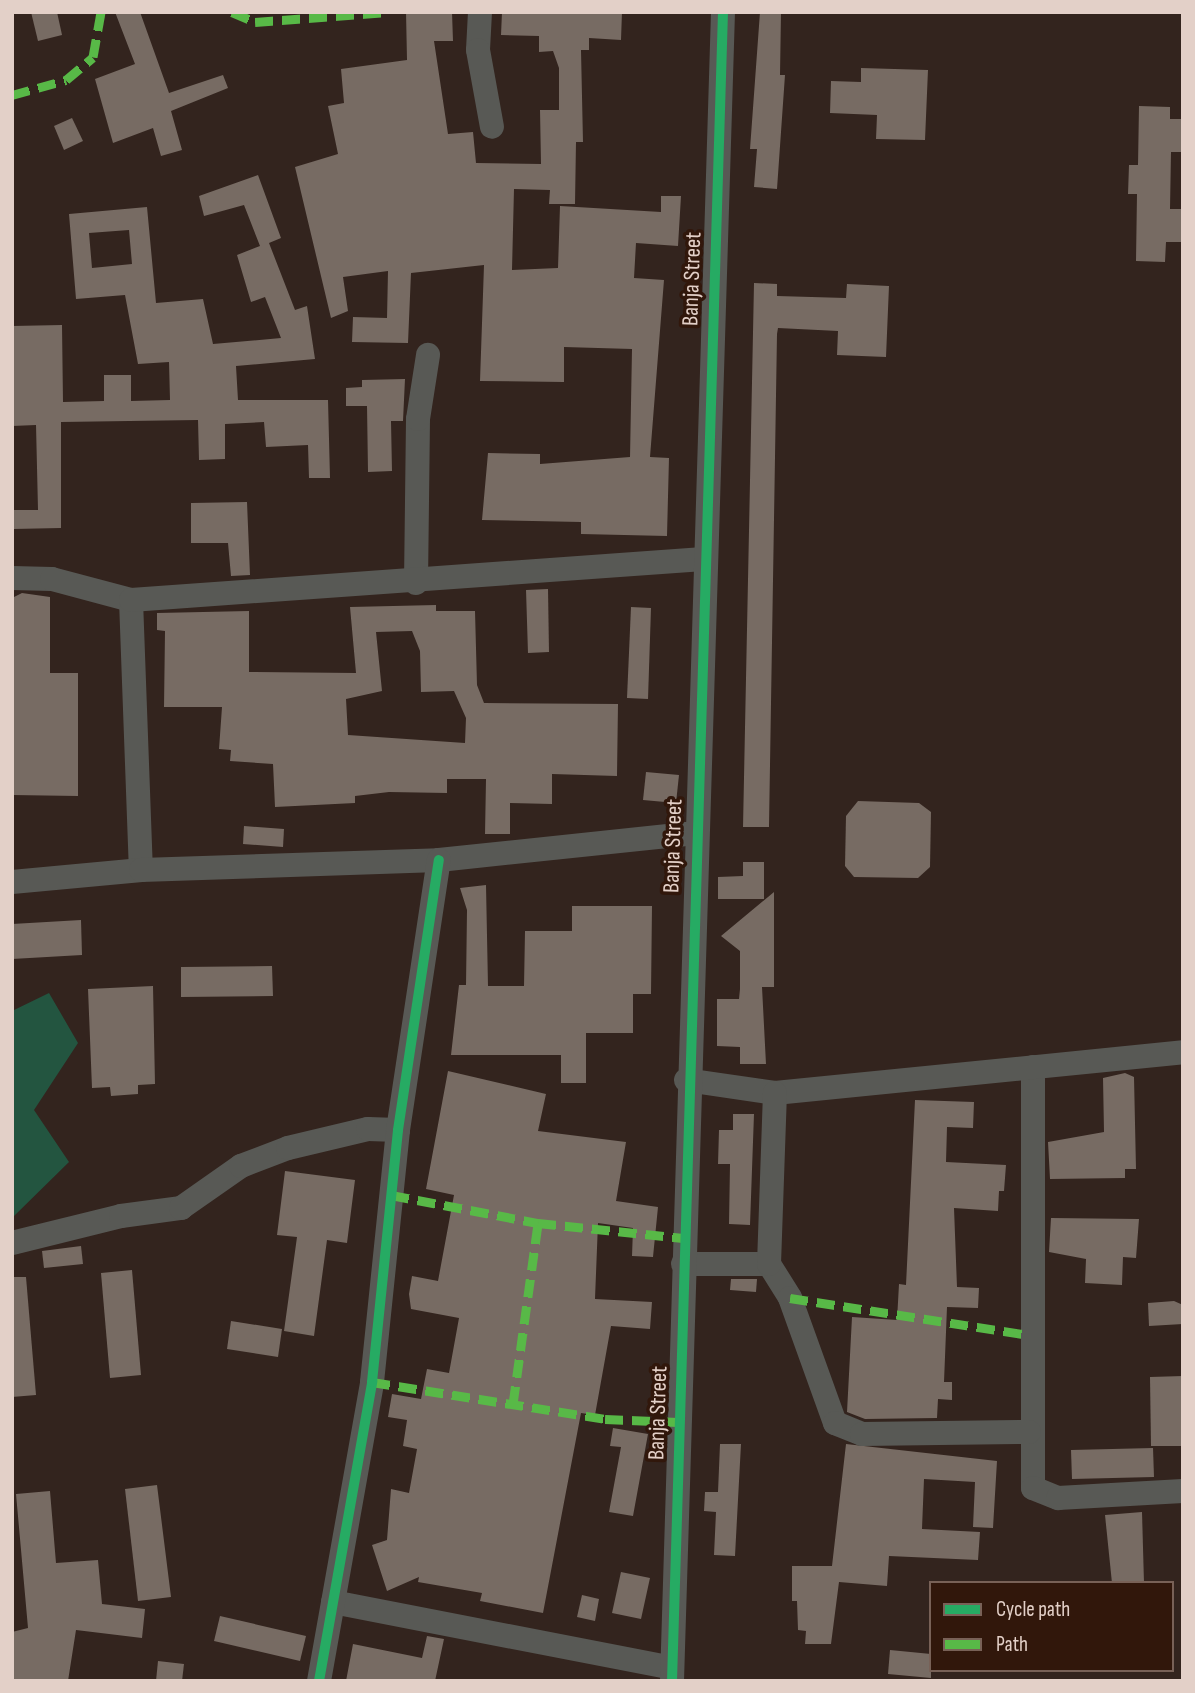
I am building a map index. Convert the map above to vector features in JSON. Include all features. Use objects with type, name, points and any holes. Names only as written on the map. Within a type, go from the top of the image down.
[{"type":"street","points":[[481,12],[478,50],[492,127]]},
{"type":"street","name":"Banja Street","points":[[672,1675],[686,1080],[723,12]]},
{"type":"street","points":[[416,583],[418,419],[428,355]]},
{"type":"street","points":[[12,578],[52,579],[131,600],[416,583],[704,559]]},
{"type":"street","points":[[131,600],[141,870]]},
{"type":"street","points":[[12,881],[141,870],[439,860],[694,833]]},
{"type":"street","points":[[319,1681],[372,1382],[398,1130],[439,860]]},
{"type":"street","points":[[686,1080],[775,1093],[1183,1052]]},
{"type":"street","points":[[1033,1067],[1029,1432],[1033,1488],[1058,1498],[1183,1491]]},
{"type":"street","points":[[775,1093],[769,1264],[790,1298],[835,1423],[862,1434],[1029,1432]]},
{"type":"street","points":[[12,1243],[121,1216],[181,1208],[241,1166],[288,1148],[368,1129],[398,1130]]},
{"type":"street","points":[[683,1264],[769,1264]]},
{"type":"street","points":[[333,1602],[672,1675]]},
{"type":"green space","points":[[49,993],[78,1043],[34,1110],[69,1162],[12,1218],[12,1011]]},
{"type":"building","points":[[31,12],[57,12],[62,35],[38,41]]},
{"type":"building","points":[[115,12],[140,12],[169,93],[223,75],[228,88],[171,111],[182,150],[161,156],[153,128],[113,143],[95,79],[135,64]]},
{"type":"building","points":[[406,12],[452,12],[453,41],[434,41],[448,134],[473,132],[476,163],[541,164],[540,110],[559,110],[559,68],[553,51],[539,52],[539,36],[501,35],[502,12],[622,12],[621,40],[589,38],[589,50],[581,50],[583,142],[576,142],[575,204],[549,204],[550,190],[514,189],[512,270],[558,268],[560,206],[661,212],[661,196],[681,196],[678,246],[636,243],[634,278],[664,280],[650,457],[669,458],[667,536],[581,534],[581,522],[482,520],[488,453],[540,454],[540,464],[630,457],[632,349],[564,347],[564,382],[480,381],[484,265],[411,273],[408,343],[352,342],[353,317],[387,318],[388,271],[343,277],[348,311],[331,318],[295,167],[338,154],[328,106],[344,103],[341,69],[407,60]]},
{"type":"building","points":[[760,12],[781,12],[780,75],[785,75],[777,189],[754,187],[757,149],[750,149]]},
{"type":"building","points":[[861,68],[928,70],[925,140],[876,139],[877,115],[830,113],[831,81],[861,82]]},
{"type":"building","points":[[1139,106],[1170,107],[1170,119],[1183,119],[1183,152],[1171,152],[1170,209],[1183,209],[1183,242],[1166,242],[1165,262],[1136,261],[1137,194],[1128,194],[1129,165],[1138,165]]},
{"type":"building","points":[[72,118],[83,141],[64,150],[54,126]]},
{"type":"building","points":[[258,175],[281,238],[269,243],[295,310],[307,306],[315,359],[236,366],[238,400],[328,400],[330,478],[309,478],[308,445],[266,447],[264,422],[225,424],[225,459],[199,460],[198,420],[61,422],[61,528],[13,529],[12,510],[38,510],[36,425],[12,426],[12,326],[62,325],[63,402],[104,401],[104,375],[131,375],[131,401],[170,400],[169,362],[138,364],[125,295],[76,299],[69,214],[147,207],[156,303],[203,299],[213,344],[281,338],[265,297],[251,302],[237,255],[260,246],[244,205],[204,216],[199,196]],"holes":[[[129,230],[132,264],[92,268],[89,233]]]},
{"type":"building","points":[[754,283],[777,284],[777,296],[846,298],[847,284],[889,286],[886,357],[837,355],[838,331],[778,328],[769,827],[743,827]]},
{"type":"building","points":[[405,379],[403,421],[391,421],[392,471],[368,472],[367,406],[346,406],[346,388],[362,387],[362,380]]},
{"type":"building","points":[[247,502],[250,575],[231,576],[228,543],[191,543],[191,503]]},
{"type":"building","points":[[548,589],[549,652],[528,653],[526,590]]},
{"type":"building","points":[[22,593],[50,597],[50,673],[78,673],[78,796],[12,795],[12,598]]},
{"type":"building","points":[[436,605],[436,611],[475,611],[477,685],[484,703],[618,704],[617,776],[552,774],[552,804],[510,803],[510,834],[485,834],[486,779],[447,779],[447,793],[389,792],[355,796],[355,803],[275,807],[273,764],[230,761],[231,750],[219,749],[222,707],[164,707],[165,631],[157,630],[157,613],[249,611],[249,672],[356,673],[350,607]],"holes":[[[412,631],[420,651],[421,692],[454,691],[466,718],[465,743],[348,735],[346,699],[382,691],[376,632]]]},
{"type":"building","points":[[631,607],[651,608],[648,699],[627,698]]},
{"type":"building","points":[[646,772],[679,775],[676,803],[643,800]]},
{"type":"building","points":[[858,801],[919,803],[931,812],[930,867],[918,878],[854,877],[845,866],[846,816]]},
{"type":"building","points":[[244,826],[284,829],[283,847],[243,844]]},
{"type":"building","points":[[743,862],[764,862],[764,899],[718,899],[718,877],[743,876]]},
{"type":"building","points":[[486,885],[488,986],[524,986],[525,931],[572,931],[572,906],[652,906],[651,994],[633,994],[633,1033],[586,1033],[586,1083],[561,1083],[561,1055],[451,1055],[459,985],[466,985],[467,910],[460,888]]},
{"type":"building","points":[[774,892],[774,987],[762,987],[766,1064],[740,1064],[740,1047],[717,1046],[717,999],[739,999],[740,989],[740,951],[721,936]]},
{"type":"building","points":[[81,920],[82,955],[12,959],[12,924]]},
{"type":"building","points":[[272,966],[273,996],[181,997],[181,967]]},
{"type":"building","points":[[153,986],[155,1084],[138,1085],[138,1094],[111,1096],[110,1087],[92,1088],[88,989]]},
{"type":"building","points":[[448,1071],[546,1094],[538,1131],[626,1142],[616,1201],[658,1207],[653,1257],[632,1256],[633,1228],[598,1223],[595,1299],[652,1302],[650,1329],[611,1326],[595,1415],[581,1413],[543,1613],[480,1601],[482,1593],[418,1582],[419,1577],[387,1591],[372,1545],[387,1540],[391,1489],[409,1493],[417,1449],[403,1446],[407,1420],[388,1417],[392,1394],[421,1399],[427,1369],[449,1373],[459,1318],[411,1309],[409,1294],[412,1276],[438,1281],[454,1195],[426,1189]]},
{"type":"building","points":[[1125,1073],[1134,1077],[1136,1169],[1125,1169],[1125,1178],[1050,1179],[1048,1142],[1104,1132],[1103,1078]]},
{"type":"building","points":[[915,1100],[974,1102],[973,1128],[947,1127],[946,1162],[1006,1165],[1004,1191],[999,1191],[998,1211],[954,1208],[957,1287],[979,1288],[978,1308],[947,1307],[944,1382],[952,1382],[952,1400],[938,1399],[937,1418],[865,1419],[847,1412],[852,1317],[897,1320],[899,1284],[906,1285]]},
{"type":"building","points":[[733,1114],[754,1114],[750,1225],[729,1224],[730,1164],[718,1164],[719,1130],[733,1130]]},
{"type":"building","points":[[285,1171],[355,1180],[347,1243],[327,1240],[314,1336],[284,1331],[297,1237],[277,1235]]},
{"type":"building","points":[[1051,1218],[1139,1219],[1136,1258],[1123,1257],[1122,1285],[1085,1283],[1086,1259],[1049,1252]]},
{"type":"building","points":[[81,1246],[83,1264],[44,1268],[42,1251]]},
{"type":"building","points":[[132,1270],[141,1375],[110,1378],[101,1273]]},
{"type":"building","points":[[12,1277],[26,1277],[36,1395],[12,1397]]},
{"type":"building","points":[[731,1279],[757,1279],[756,1292],[730,1290]]},
{"type":"building","points":[[1174,1301],[1183,1305],[1183,1324],[1149,1326],[1148,1303]]},
{"type":"building","points":[[231,1321],[282,1329],[278,1357],[227,1349]]},
{"type":"building","points":[[1183,1376],[1183,1446],[1151,1446],[1150,1377]]},
{"type":"building","points":[[613,1428],[648,1434],[633,1516],[609,1512],[621,1447],[610,1446]]},
{"type":"building","points":[[720,1444],[741,1444],[735,1556],[714,1555],[716,1512],[704,1511],[705,1492],[718,1492]]},
{"type":"building","points":[[846,1444],[997,1461],[993,1528],[973,1527],[975,1482],[924,1479],[922,1529],[980,1532],[978,1560],[889,1556],[887,1586],[839,1582],[831,1644],[805,1644],[806,1631],[798,1630],[797,1601],[792,1601],[792,1566],[832,1566]]},
{"type":"building","points":[[1153,1448],[1154,1477],[1072,1479],[1071,1450]]},
{"type":"building","points":[[157,1485],[171,1597],[138,1601],[125,1489]]},
{"type":"building","points":[[50,1491],[56,1563],[98,1560],[102,1604],[145,1609],[142,1638],[76,1630],[68,1681],[12,1681],[12,1632],[28,1628],[16,1494]]},
{"type":"building","points":[[1142,1512],[1144,1581],[1112,1581],[1105,1515]]},
{"type":"building","points":[[621,1572],[650,1578],[641,1619],[612,1613]]},
{"type":"building","points":[[582,1595],[599,1599],[595,1621],[577,1617]]},
{"type":"building","points":[[220,1616],[306,1636],[300,1661],[214,1641]]},
{"type":"building","points":[[427,1636],[444,1639],[435,1681],[346,1681],[353,1644],[422,1658]]},
{"type":"building","points":[[890,1650],[929,1654],[931,1678],[888,1674]]},
{"type":"building","points":[[158,1661],[184,1664],[182,1681],[156,1681]]},
{"type":"marked path","points":[[12,95],[66,80],[93,57],[101,12]]},
{"type":"marked path","points":[[232,12],[255,22],[388,12]]},
{"type":"marked path","points":[[391,1195],[538,1223],[683,1238]]},
{"type":"marked path","points":[[513,1404],[538,1223]]},
{"type":"marked path","points":[[790,1298],[1029,1335]]},
{"type":"marked path","points":[[372,1382],[605,1419],[678,1422]]},
{"type":"cycle path","points":[[672,1681],[723,12]]},
{"type":"cycle path","points":[[319,1681],[372,1382],[398,1130],[439,860]]}]
